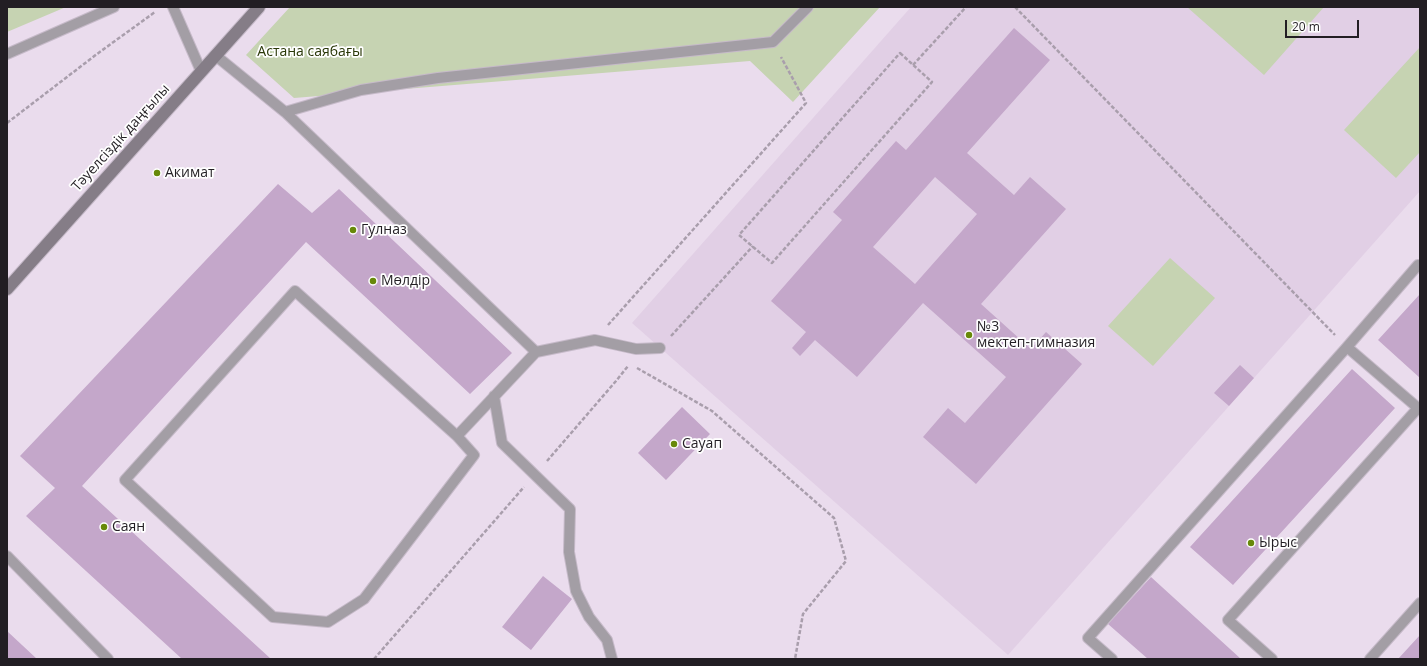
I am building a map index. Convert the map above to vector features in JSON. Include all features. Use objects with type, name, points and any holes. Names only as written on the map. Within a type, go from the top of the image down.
[{"type":"street","name":"Тәуелсіздік даңғылы","points":[[7,289],[259,7]]},
{"type":"lane","points":[[7,54],[114,7]]},
{"type":"lane","points":[[173,7],[201,71]]},
{"type":"lane","points":[[285,112],[361,90],[438,78],[773,42],[808,7]]},
{"type":"lane","points":[[215,55],[285,112],[536,352]]},
{"type":"lane","points":[[1112,659],[1088,638],[1419,265]]},
{"type":"lane","points":[[295,292],[457,436],[474,455],[364,598],[328,622],[273,617],[125,480],[295,292]]},
{"type":"lane","points":[[457,436],[536,352],[595,340],[636,349],[660,348]]},
{"type":"lane","points":[[1272,659],[1228,620],[1419,409],[1347,347]]},
{"type":"lane","points":[[494,396],[502,443],[534,476],[570,508],[569,552],[576,591],[589,617],[607,640],[612,659]]},
{"type":"lane","points":[[7,556],[108,659]]},
{"type":"lane","points":[[1370,659],[1420,603]]},
{"type":"path","points":[[913,66],[966,7]]},
{"type":"path","points":[[1015,7],[1347,347]]},
{"type":"path","points":[[7,123],[78,68],[157,11]]},
{"type":"path","points":[[595,340],[806,103],[773,42]]},
{"type":"path","points":[[900,53],[913,66],[932,82],[772,263],[739,235],[900,53]]},
{"type":"path","points":[[660,348],[753,246]]},
{"type":"path","points":[[374,659],[616,381],[629,363],[636,349]]},
{"type":"path","points":[[629,363],[712,411],[834,518],[846,561],[803,614],[795,659]]},
{"type":"shaded area","name":"№3 мектеп-гимназия","points":[[911,7],[1420,7],[1420,191],[1008,655],[632,323]]},
{"type":"green space","points":[[7,7],[66,7],[7,32]]},
{"type":"green space","name":"Астана саябағы","points":[[290,7],[880,7],[793,102],[750,61],[294,98],[246,55]]},
{"type":"green space","points":[[1187,7],[1324,7],[1264,75]]},
{"type":"green space","points":[[1420,47],[1420,152],[1396,178],[1344,130]]},
{"type":"green space","points":[[1170,258],[1215,298],[1153,366],[1108,326]]},
{"type":"building","points":[[1014,28],[1050,60],[967,153],[1014,195],[1030,177],[1066,209],[981,304],[1031,349],[1046,332],[1082,364],[976,484],[923,437],[948,408],[965,423],[1006,377],[923,303],[857,377],[815,340],[800,356],[792,348],[806,332],[771,301],[842,220],[833,212],[896,141],[906,150]],"holes":[[[935,177],[977,214],[915,284],[873,247]]]},
{"type":"building","points":[[278,184],[312,213],[339,189],[512,353],[470,394],[306,242],[82,486],[271,659],[182,659],[26,516],[55,488],[20,456]]},
{"type":"building","points":[[1420,294],[1420,378],[1378,340]]},
{"type":"building","points":[[1240,365],[1254,378],[1229,406],[1214,393]]},
{"type":"building","points":[[1352,369],[1395,408],[1233,585],[1190,547]]},
{"type":"building","name":"Сауап","points":[[682,407],[710,434],[666,480],[638,453]]},
{"type":"building","points":[[543,576],[572,599],[531,650],[502,627]]},
{"type":"building","points":[[1151,577],[1241,659],[1148,659],[1108,624]]},
{"type":"building","points":[[7,631],[37,659],[7,659]]},
{"type":"building","points":[[1420,635],[1420,659],[1398,659]]},
{"type":"place","name":"Акимат","points":[[157,173]]},
{"type":"place","name":"Гулназ","points":[[353,230]]},
{"type":"place","name":"Мөлдір","points":[[373,281]]},
{"type":"place","name":"№3 мектеп-гимназия","points":[[969,335]]},
{"type":"place","name":"Сауап","points":[[674,444]]},
{"type":"place","name":"Саян","points":[[104,527]]},
{"type":"place","name":"Ырыс","points":[[1251,543]]}]
